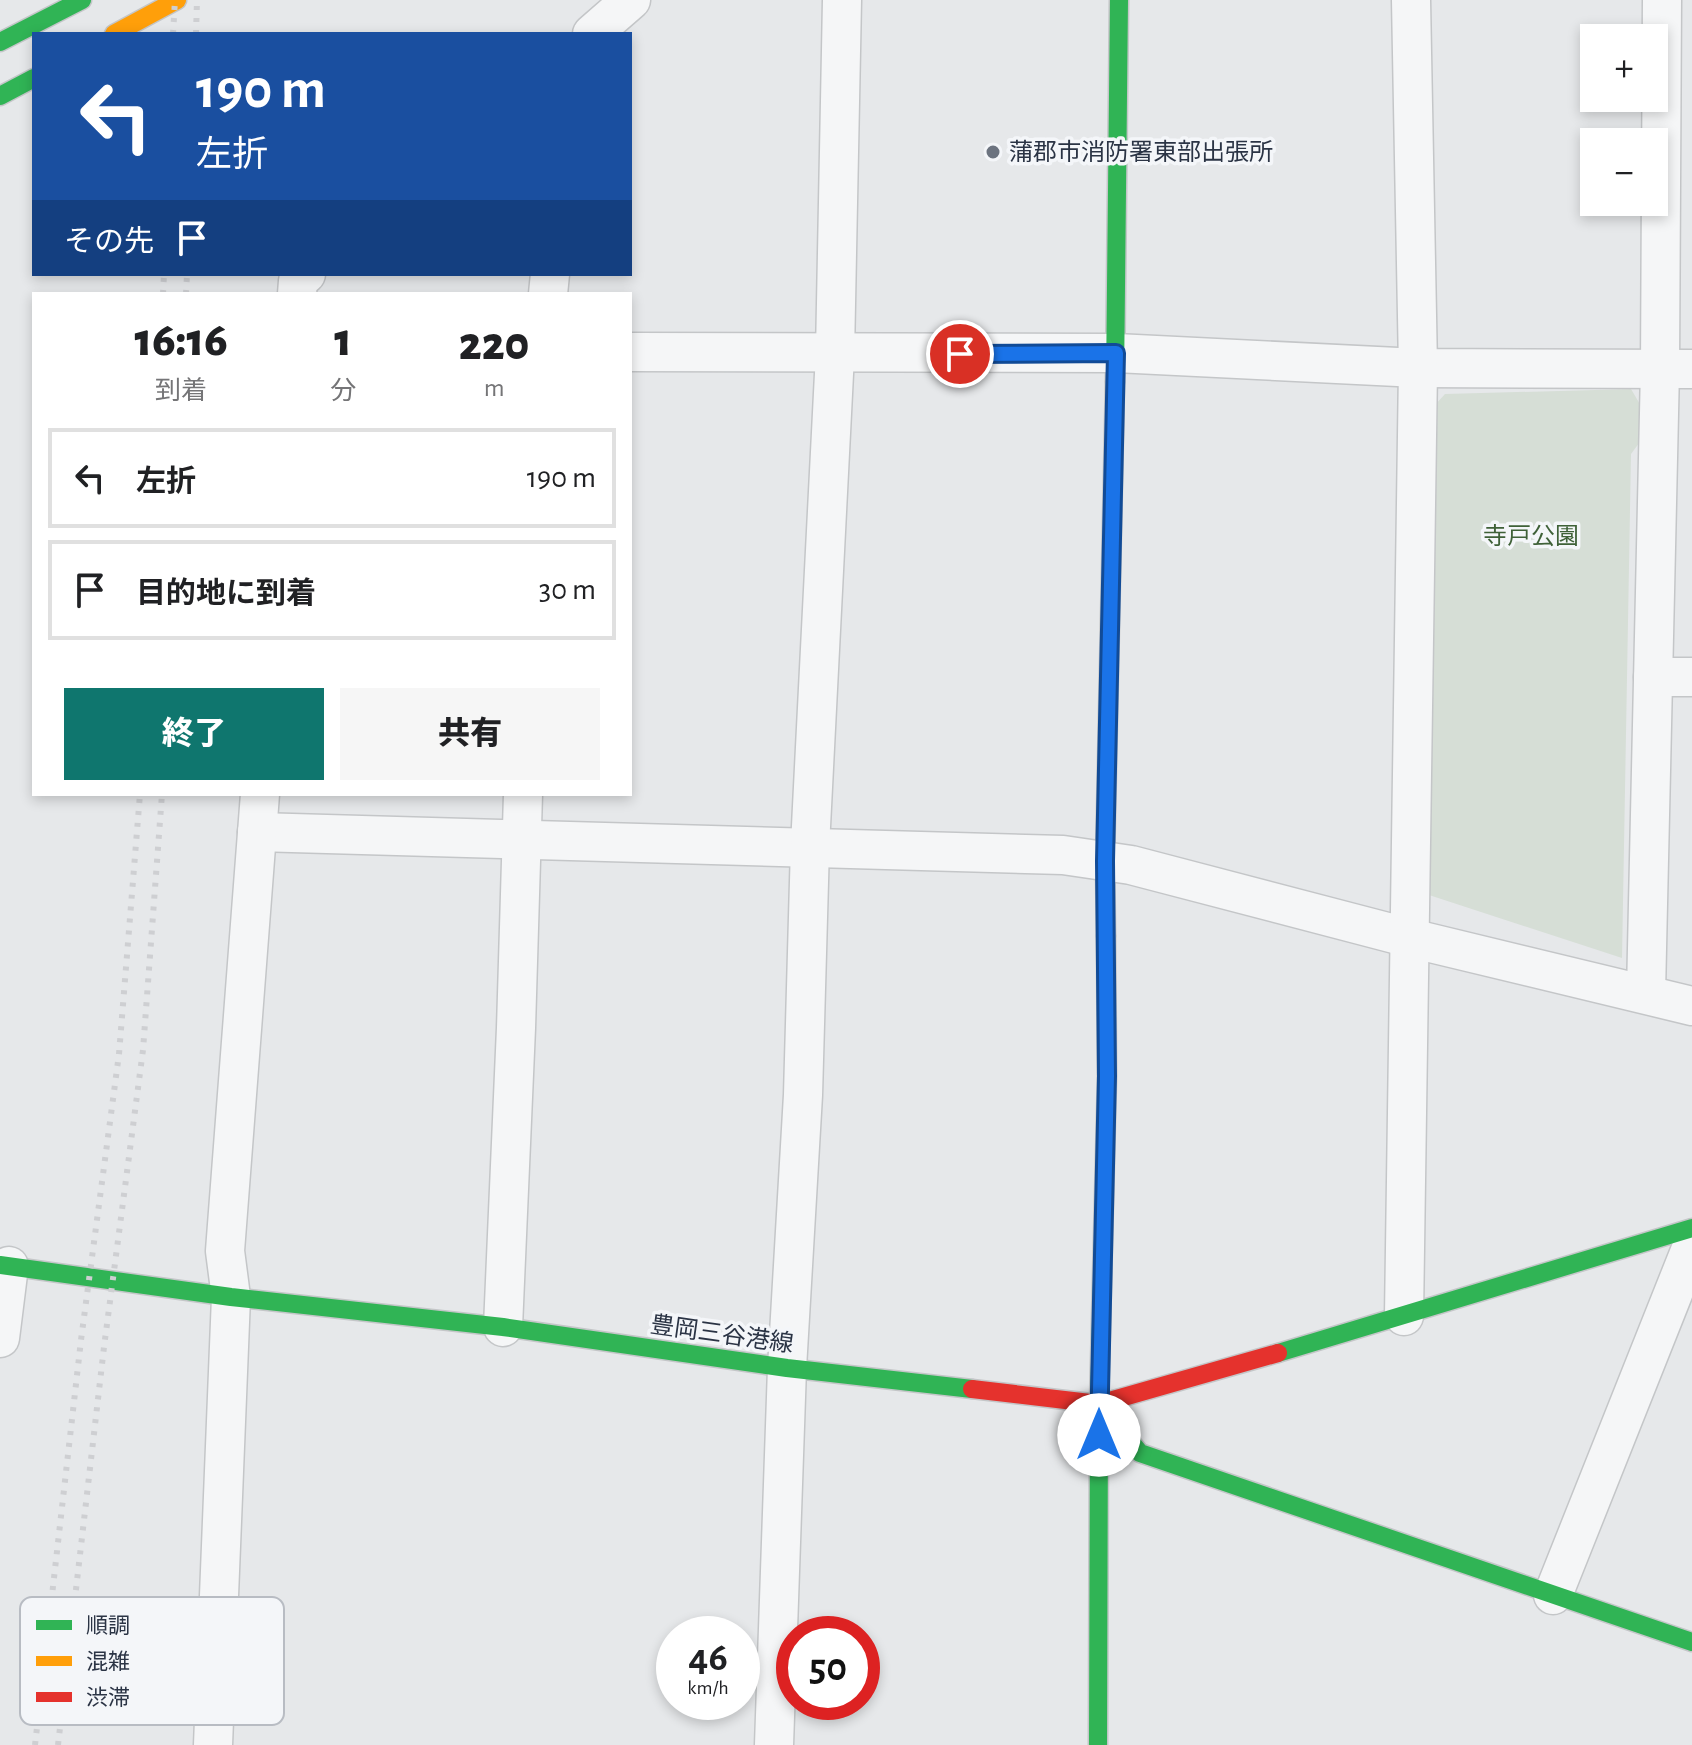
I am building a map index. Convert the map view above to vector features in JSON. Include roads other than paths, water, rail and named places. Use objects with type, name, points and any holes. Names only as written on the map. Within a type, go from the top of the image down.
[{"type":"main road","points":[[0,42],[82,0]]},
{"type":"main road","points":[[118,32],[177,0]]},
{"type":"main road","points":[[1098,1745],[1099,1404],[1107,1076],[1105,861],[1116,353],[1119,0]]},
{"type":"main road","points":[[0,96],[32,79]]},
{"type":"main road","points":[[1099,1404],[1404,1316],[1692,1228]]},
{"type":"main road","name":"豊岡三谷港線","points":[[4,1266],[231,1297],[503,1327],[787,1368],[1099,1404]]},
{"type":"main road","points":[[1099,1404],[1140,1453],[1692,1642]]},
{"type":"street","points":[[594,32],[631,0]]},
{"type":"street","points":[[774,1745],[787,1368],[803,1095],[810,846],[835,354],[842,0]]},
{"type":"street","points":[[1404,1316],[1418,368],[1411,0]]},
{"type":"street","points":[[1646,993],[1653,677],[1676,369],[1662,0]]},
{"type":"street","points":[[632,352],[1116,353],[1418,368],[1676,369]]},
{"type":"street","points":[[1653,677],[1692,677]]},
{"type":"street","points":[[219,1597],[231,1297],[225,1251],[260,796]]},
{"type":"street","points":[[503,1327],[523,796]]},
{"type":"street","points":[[257,832],[1063,855],[1131,865],[1410,938],[1692,1006]]},
{"type":"street","points":[[1553,1595],[1692,1246]]},
{"type":"street","points":[[0,1338],[4,1266]]},
{"type":"street","points":[[213,1745],[214,1725]]},
{"type":"railway","points":[[173,32],[175,0]]},
{"type":"railway","points":[[196,32],[197,0]]},
{"type":"railway","points":[[163,292],[164,276]]},
{"type":"railway","points":[[186,292],[187,276]]},
{"type":"railway","points":[[52,1597],[81,1340],[119,1054],[140,796]]},
{"type":"railway","points":[[75,1597],[143,1050],[162,796]]},
{"type":"railway","points":[[35,1745],[37,1725]]},
{"type":"railway","points":[[58,1745],[60,1725]]},
{"type":"place","name":"蒲郡市消防署東部出張所","points":[[993,152]]},
{"type":"park label","name":"寺戸公園","points":[[1531,536]]}]
